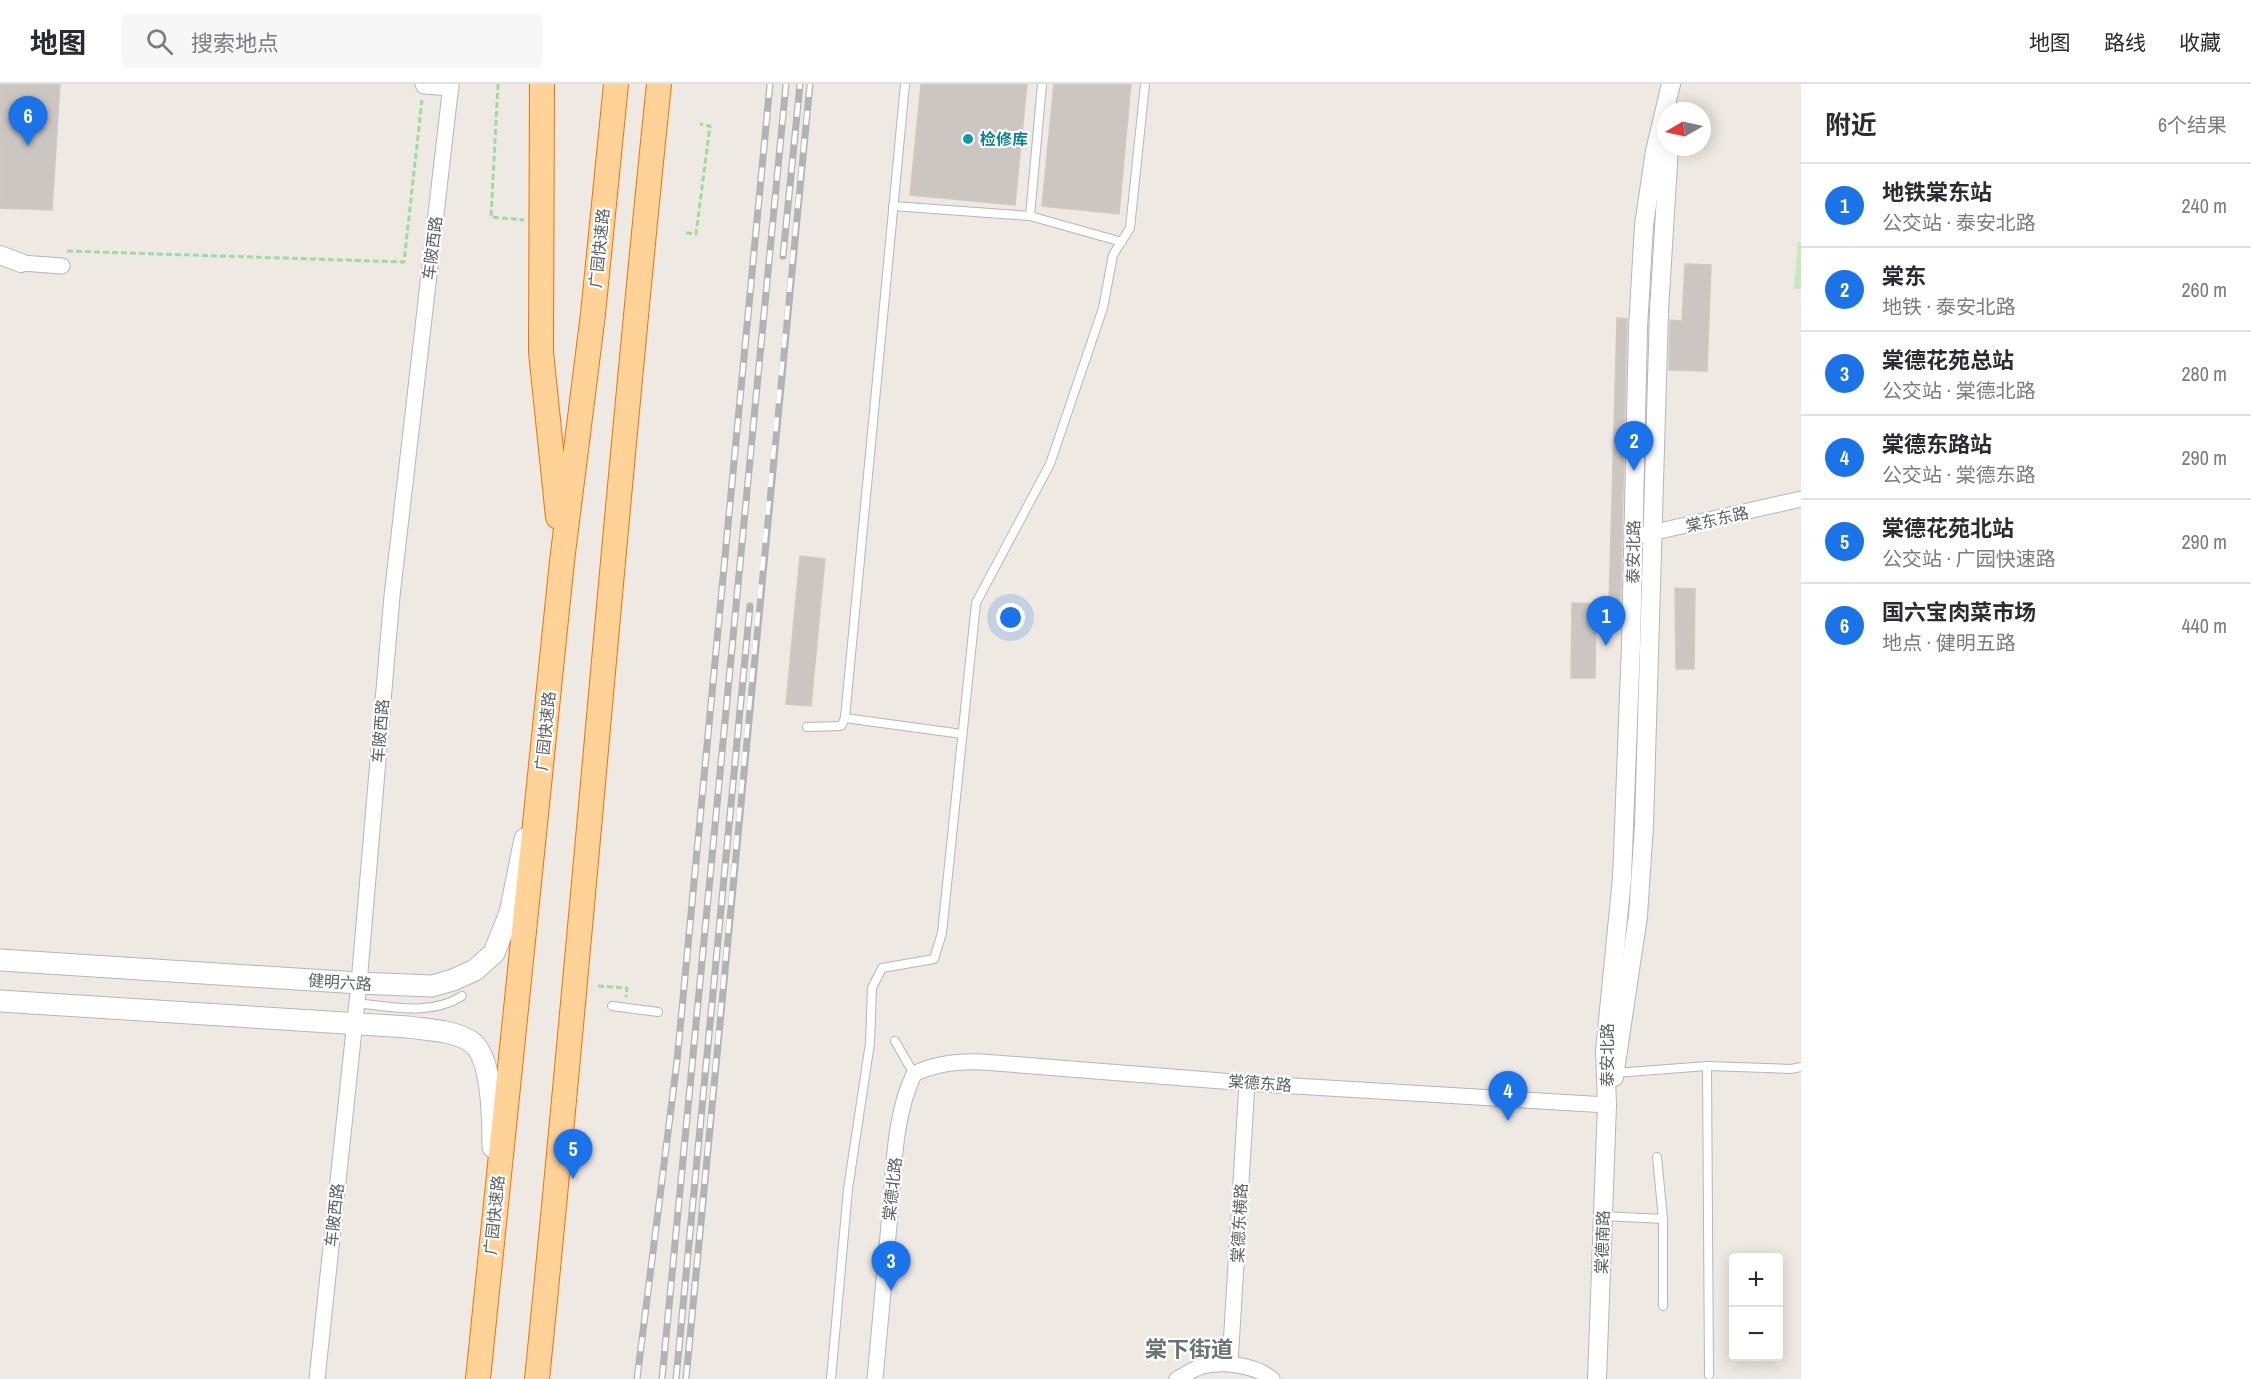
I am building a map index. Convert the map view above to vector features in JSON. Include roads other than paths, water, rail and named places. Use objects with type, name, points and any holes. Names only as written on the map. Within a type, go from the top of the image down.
[{"type":"highway","points":[[542,84],[541,352],[562,561]]},
{"type":"highway","name":"广园快速路","points":[[478,1379],[562,561],[593,314],[616,84]]},
{"type":"highway","points":[[537,1379],[659,84]]},
{"type":"main road","name":"健明六路","points":[[0,1001],[357,1003],[453,980],[475,970],[494,953],[510,913],[528,823],[540,783]]},
{"type":"main road","name":"健明六路","points":[[0,960],[357,1003],[408,1027],[454,1034],[472,1042],[479,1051],[492,1092],[494,1209]]},
{"type":"street","name":"泰安北路","points":[[1671,102],[1672,84]]},
{"type":"street","name":"泰安北路","points":[[1607,1105],[1605,1035],[1622,878],[1634,537],[1638,328],[1644,225],[1653,162],[1672,84]]},
{"type":"street","points":[[424,85],[451,86]]},
{"type":"street","name":"车陂西路","points":[[317,1379],[357,1003],[392,596],[451,86]]},
{"type":"street","name":"泰安北路","points":[[1607,1105],[1615,1073],[1641,881],[1654,533],[1659,311],[1668,156]]},
{"type":"street","points":[[0,255],[21,263]]},
{"type":"street","points":[[0,262],[62,266]]},
{"type":"street","points":[[0,269],[21,263]]},
{"type":"street","name":"棠东东路","points":[[1634,537],[1801,499]]},
{"type":"street","name":"棠德东路","points":[[914,1074],[938,1065],[975,1062],[1247,1083],[1607,1105]]},
{"type":"street","name":"棠德北路","points":[[875,1379],[897,1142],[902,1108],[914,1074]]},
{"type":"street","name":"棠德东横路","points":[[1230,1363],[1247,1083]]},
{"type":"street","name":"棠德南路","points":[[1597,1379],[1607,1105]]},
{"type":"street","points":[[1177,1379],[1202,1366],[1230,1363],[1266,1374],[1272,1379]]},
{"type":"lane","points":[[807,727],[841,726],[845,718],[905,84]]},
{"type":"lane","points":[[1030,216],[1042,84]]},
{"type":"lane","points":[[831,1379],[848,1189],[870,1043],[872,988],[882,968],[934,959],[942,933],[976,603],[1050,464],[1103,308],[1113,255],[1130,228],[1145,84]]},
{"type":"lane","points":[[893,206],[1030,216],[1122,242]]},
{"type":"lane","points":[[845,718],[962,734]]},
{"type":"lane","points":[[357,1003],[428,1009],[440,1007],[462,996]]},
{"type":"lane","points":[[612,1006],[658,1011]]},
{"type":"lane","points":[[895,1041],[914,1074]]},
{"type":"lane","points":[[1615,1073],[1707,1066],[1791,1069],[1801,1067]]},
{"type":"lane","points":[[1707,1066],[1709,1375]]},
{"type":"lane","points":[[1657,1157],[1663,1219],[1663,1306]]},
{"type":"lane","points":[[1603,1216],[1663,1219]]},
{"type":"railway","points":[[637,1379],[677,1061],[770,84]]},
{"type":"railway","points":[[662,1379],[786,84]]},
{"type":"railway","points":[[783,256],[800,84]]},
{"type":"railway","points":[[686,1379],[810,84]]},
{"type":"railway","points":[[676,1379],[750,606]]},
{"type":"place","name":"检修库","points":[[968,139]]},
{"type":"place","name":"国六宝肉菜市场","points":[[28,146]]},
{"type":"place","name":"棠东","points":[[1634,471]]},
{"type":"place","name":"地铁棠东站","points":[[1606,646]]},
{"type":"place","name":"棠德东路站","points":[[1508,1121]]},
{"type":"place","name":"棠德花苑北站","points":[[573,1179]]},
{"type":"place","name":"棠德花苑总站","points":[[891,1291]]},
{"type":"district","name":"棠下街道","points":[[1189,1349]]}]
